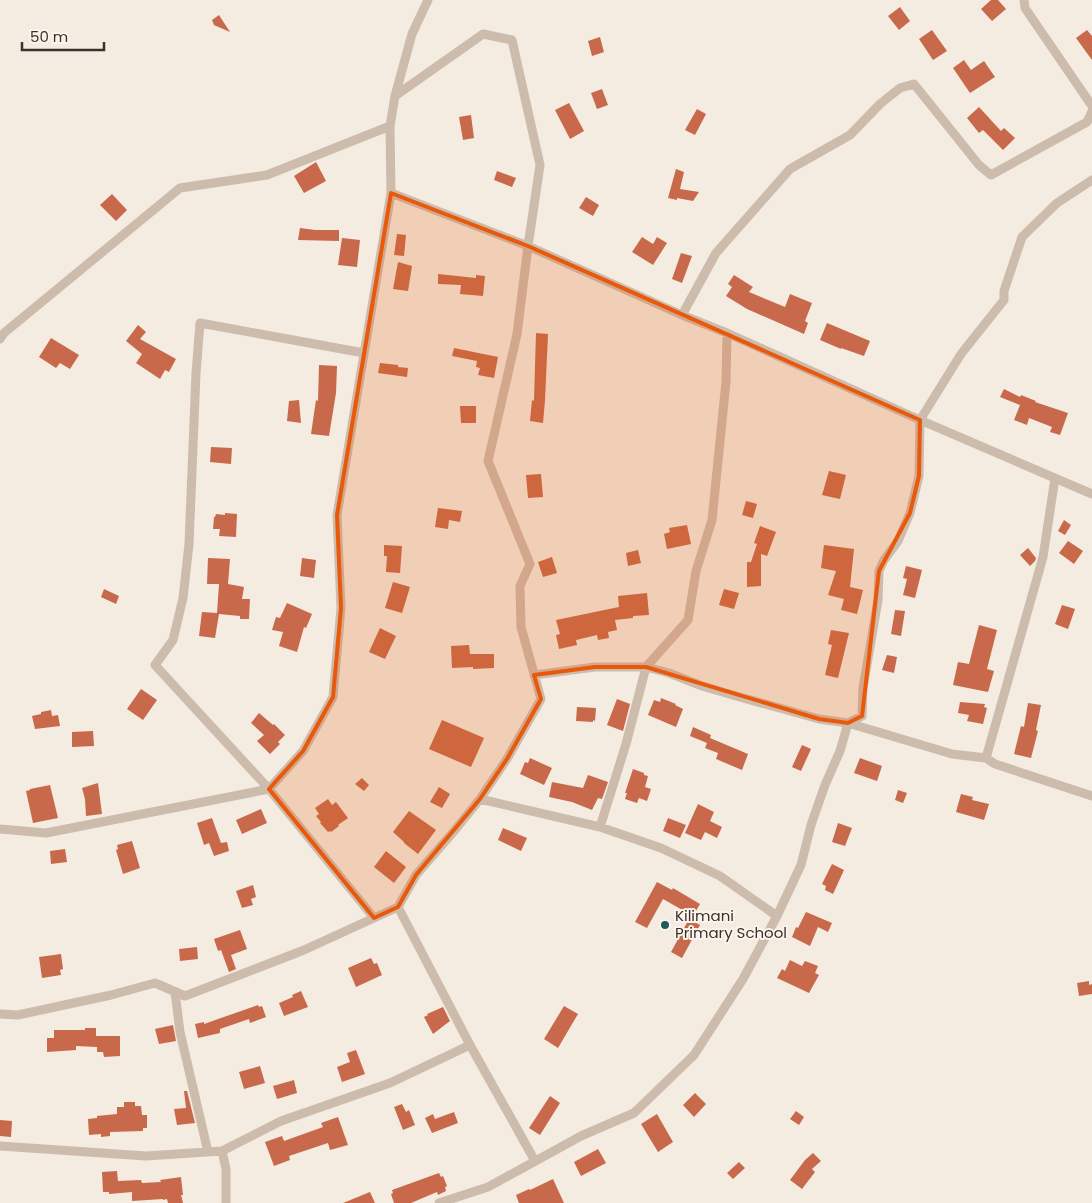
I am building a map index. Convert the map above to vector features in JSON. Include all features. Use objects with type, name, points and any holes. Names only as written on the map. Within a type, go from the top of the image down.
[{"type":"street","points":[[0,830],[46,832],[269,789],[303,750],[333,697],[341,608],[337,515],[391,193],[390,126],[395,96],[412,34],[428,0]]},
{"type":"street","points":[[1024,0],[1025,8],[1092,106]]},
{"type":"street","points":[[0,1014],[18,1014],[110,995],[155,983],[185,996],[304,950],[398,907],[416,875],[480,799],[507,759],[541,699],[521,627],[520,586],[530,564],[488,461],[517,334],[540,165],[512,40],[483,34],[395,96]]},
{"type":"street","points":[[682,315],[716,253],[790,169],[850,135],[880,104],[900,88],[914,84],[978,165],[991,175],[1088,122],[1092,111]]},
{"type":"street","points":[[0,339],[4,332],[180,188],[267,176],[390,126]]},
{"type":"street","points":[[439,1203],[488,1187],[581,1136],[634,1112],[694,1055],[743,979],[777,916],[801,865],[811,825],[840,751],[848,723],[862,716],[863,688],[878,600],[879,571],[884,560],[898,541],[910,513],[918,476],[920,420],[961,354],[1004,300],[1004,291],[1022,237],[1057,203],[1092,180]]},
{"type":"street","points":[[391,193],[528,246],[1092,494]]},
{"type":"street","points":[[364,353],[200,323],[189,544],[183,598],[173,640],[155,665],[269,789],[374,918]]},
{"type":"street","points":[[600,827],[626,744],[646,667],[688,620],[696,572],[712,520],[726,382],[727,333]]},
{"type":"street","points":[[986,758],[1043,556],[1055,478]]},
{"type":"street","points":[[534,675],[595,667],[646,667],[669,673],[702,686],[819,719],[848,723],[952,754],[986,758],[995,764],[1092,796]]},
{"type":"street","points":[[480,799],[600,827],[661,848],[720,876],[777,916]]},
{"type":"street","points":[[398,907],[470,1045],[535,1161]]},
{"type":"street","points":[[175,992],[180,1032],[208,1152]]},
{"type":"street","points":[[0,1146],[146,1156],[222,1151],[281,1121],[390,1084],[470,1045]]},
{"type":"street","points":[[222,1151],[226,1169],[226,1203]]},
{"type":"highlighted area","points":[[391,193],[528,246],[920,420],[919,476],[910,513],[879,571],[862,716],[848,723],[819,719],[646,667],[595,667],[534,675],[541,699],[507,759],[480,799],[416,875],[398,907],[374,918],[269,789],[303,751],[333,697],[341,608],[337,515]]},
{"type":"building","points":[[991,0],[998,0],[1006,9],[992,21],[981,9]]},
{"type":"building","points":[[900,7],[910,21],[899,30],[888,16]]},
{"type":"building","points":[[219,15],[230,32],[214,25],[212,20]]},
{"type":"building","points":[[932,30],[947,51],[933,60],[919,39]]},
{"type":"building","points":[[1087,30],[1092,36],[1092,60],[1076,38]]},
{"type":"building","points":[[600,37],[604,52],[592,56],[588,41]]},
{"type":"building","points":[[964,60],[971,70],[984,61],[995,77],[970,93],[953,68]]},
{"type":"building","points":[[602,89],[608,105],[597,109],[591,93]]},
{"type":"building","points":[[569,103],[584,131],[570,139],[555,110]]},
{"type":"building","points":[[979,107],[1001,131],[1004,128],[1015,138],[1003,150],[983,130],[979,133],[967,118]]},
{"type":"building","points":[[697,109],[706,114],[695,135],[685,130]]},
{"type":"building","points":[[471,115],[474,138],[463,140],[459,117]]},
{"type":"building","points":[[316,162],[326,181],[304,193],[294,176]]},
{"type":"building","points":[[676,169],[684,172],[680,189],[699,192],[693,201],[668,198]]},
{"type":"building","points":[[497,171],[516,178],[512,187],[494,180]]},
{"type":"building","points":[[112,194],[127,210],[116,221],[100,205]]},
{"type":"building","points":[[586,197],[599,205],[593,216],[579,208]]},
{"type":"building","points":[[300,228],[339,230],[339,241],[298,240]]},
{"type":"building","points":[[397,234],[406,235],[404,256],[394,255]]},
{"type":"building","points":[[642,237],[653,244],[657,237],[667,243],[653,265],[632,252]]},
{"type":"building","points":[[342,238],[360,240],[357,267],[338,265]]},
{"type":"building","points":[[681,253],[692,256],[682,283],[672,279]]},
{"type":"building","points":[[398,262],[412,266],[408,291],[393,289]]},
{"type":"building","points":[[438,274],[476,278],[476,275],[485,276],[483,296],[460,294],[461,285],[438,284]]},
{"type":"building","points":[[734,275],[753,287],[749,292],[785,307],[790,294],[812,303],[805,321],[808,323],[804,334],[747,309],[726,296],[732,287],[728,284]]},
{"type":"building","points":[[827,323],[870,341],[864,356],[820,340]]},
{"type":"building","points":[[138,325],[146,332],[140,339],[176,359],[169,372],[165,370],[160,379],[136,363],[142,354],[126,341]]},
{"type":"building","points":[[536,333],[548,334],[543,423],[530,421],[532,400],[534,401]]},
{"type":"building","points":[[51,338],[79,355],[70,369],[60,363],[56,368],[39,357]]},
{"type":"building","points":[[454,348],[498,357],[494,378],[478,375],[480,368],[476,367],[477,361],[452,356]]},
{"type":"building","points":[[380,363],[408,368],[407,377],[378,373]]},
{"type":"building","points":[[319,365],[337,366],[336,393],[329,436],[311,434],[316,400],[318,401]]},
{"type":"building","points":[[1004,389],[1020,397],[1021,395],[1035,402],[1068,413],[1060,435],[1050,432],[1052,427],[1029,418],[1027,425],[1014,420],[1020,405],[1000,397]]},
{"type":"building","points":[[299,400],[301,423],[287,421],[289,401]]},
{"type":"building","points":[[460,406],[476,406],[476,423],[461,423]]},
{"type":"building","points":[[211,447],[232,448],[231,464],[210,462]]},
{"type":"building","points":[[829,471],[846,475],[840,499],[822,495]]},
{"type":"building","points":[[541,474],[543,497],[528,498],[526,475]]},
{"type":"building","points":[[746,501],[757,504],[753,518],[742,515]]},
{"type":"building","points":[[438,508],[462,511],[460,522],[449,520],[448,529],[435,527]]},
{"type":"building","points":[[225,513],[237,514],[236,537],[219,536],[220,529],[213,529],[216,514],[225,515]]},
{"type":"building","points":[[1064,520],[1071,525],[1065,535],[1058,531]]},
{"type":"building","points":[[687,525],[691,544],[667,549],[664,534],[670,532],[669,528]]},
{"type":"building","points":[[760,526],[776,532],[767,556],[761,554],[761,586],[747,587],[747,562],[751,562],[757,544],[754,543]]},
{"type":"building","points":[[1068,541],[1083,551],[1074,564],[1059,553]]},
{"type":"building","points":[[384,545],[402,546],[400,573],[386,572],[387,556],[384,556]]},
{"type":"building","points":[[824,545],[854,549],[850,587],[863,590],[857,614],[841,610],[844,599],[828,595],[836,571],[821,568]]},
{"type":"building","points":[[1028,548],[1036,558],[1030,566],[1020,555]]},
{"type":"building","points":[[638,550],[641,563],[628,566],[626,553]]},
{"type":"building","points":[[552,557],[557,573],[543,577],[538,562]]},
{"type":"building","points":[[208,558],[230,559],[228,584],[244,587],[242,599],[250,599],[249,619],[219,614],[215,638],[199,636],[202,612],[217,613],[219,584],[207,584]]},
{"type":"building","points":[[302,558],[316,560],[314,578],[300,576]]},
{"type":"building","points":[[906,566],[922,570],[915,598],[903,595],[907,579],[903,578]]},
{"type":"building","points":[[393,582],[410,587],[402,613],[385,608]]},
{"type":"building","points":[[104,589],[119,596],[116,604],[101,597]]},
{"type":"building","points":[[724,589],[739,593],[734,609],[719,605]]},
{"type":"building","points":[[647,593],[649,615],[615,620],[617,630],[608,632],[609,638],[598,640],[597,635],[576,640],[577,645],[559,649],[556,635],[560,634],[556,620],[619,607],[618,596]]},
{"type":"building","points":[[287,603],[312,614],[306,628],[304,627],[297,652],[279,646],[283,632],[272,630],[276,617],[280,618]]},
{"type":"building","points":[[1062,605],[1075,609],[1068,629],[1055,624]]},
{"type":"building","points":[[895,610],[905,611],[901,636],[891,634]]},
{"type":"building","points":[[979,625],[997,630],[987,669],[994,671],[988,692],[953,685],[958,662],[969,664]]},
{"type":"building","points":[[380,628],[396,636],[385,659],[369,652]]},
{"type":"building","points":[[831,630],[849,633],[838,678],[825,675],[832,645],[828,644]]},
{"type":"building","points":[[469,645],[470,654],[494,654],[494,668],[452,668],[451,646]]},
{"type":"building","points":[[887,655],[897,657],[894,673],[882,670]]},
{"type":"building","points":[[141,689],[157,700],[143,720],[127,709]]},
{"type":"building","points":[[661,698],[683,709],[676,727],[648,715],[654,700],[660,702]]},
{"type":"building","points":[[617,699],[630,704],[623,731],[607,725]]},
{"type":"building","points":[[960,702],[985,704],[984,707],[987,708],[983,724],[967,721],[969,715],[958,713]]},
{"type":"building","points":[[1028,703],[1041,705],[1036,730],[1038,731],[1031,758],[1014,754],[1021,726],[1024,727]]},
{"type":"building","points":[[577,707],[596,708],[595,721],[576,721]]},
{"type":"building","points":[[51,710],[52,716],[58,715],[60,726],[35,729],[32,716]]},
{"type":"building","points":[[259,713],[285,735],[278,742],[280,744],[270,754],[257,741],[264,735],[251,723]]},
{"type":"building","points":[[442,720],[484,738],[471,767],[429,749]]},
{"type":"building","points":[[693,727],[711,735],[710,738],[748,754],[742,770],[716,759],[718,753],[705,748],[707,743],[690,736]]},
{"type":"building","points":[[93,731],[94,746],[72,747],[72,732]]},
{"type":"building","points":[[802,745],[811,749],[801,771],[792,767]]},
{"type":"building","points":[[530,758],[552,768],[544,785],[520,774],[525,762],[528,763]]},
{"type":"building","points":[[860,758],[882,766],[877,781],[854,773]]},
{"type":"building","points":[[633,769],[648,776],[645,787],[651,789],[647,801],[639,798],[637,803],[625,799],[627,793],[625,793]]},
{"type":"building","points":[[588,775],[608,782],[602,799],[598,798],[592,810],[572,802],[549,797],[552,782],[583,788]]},
{"type":"building","points":[[362,778],[369,785],[364,791],[355,784]]},
{"type":"building","points":[[98,783],[102,814],[86,816],[82,788]]},
{"type":"building","points":[[50,785],[58,818],[33,823],[26,791]]},
{"type":"building","points":[[439,787],[450,794],[442,808],[430,802]]},
{"type":"building","points":[[898,790],[907,793],[903,803],[895,800]]},
{"type":"building","points":[[961,794],[973,797],[972,800],[989,804],[984,820],[956,812]]},
{"type":"building","points":[[328,799],[332,805],[336,802],[348,818],[331,832],[328,832],[320,823],[316,816],[319,814],[315,808]]},
{"type":"building","points":[[698,804],[714,812],[710,821],[722,827],[717,838],[705,832],[701,840],[685,833]]},
{"type":"building","points":[[261,809],[267,823],[242,834],[236,820]]},
{"type":"building","points":[[409,811],[436,830],[418,854],[393,832]]},
{"type":"building","points":[[212,818],[221,843],[227,842],[229,851],[214,856],[209,843],[204,845],[197,823]]},
{"type":"building","points":[[668,818],[686,825],[680,838],[663,831]]},
{"type":"building","points":[[838,823],[852,828],[845,846],[832,842]]},
{"type":"building","points":[[503,828],[527,838],[521,851],[498,840]]},
{"type":"building","points":[[132,841],[140,868],[123,874],[116,850],[118,849],[117,845]]},
{"type":"building","points":[[65,849],[67,862],[51,864],[50,851]]},
{"type":"building","points":[[386,851],[406,867],[394,883],[374,867]]},
{"type":"building","points":[[832,864],[844,870],[833,894],[825,890],[826,886],[822,884]]},
{"type":"building","points":[[657,882],[672,890],[673,888],[700,904],[693,916],[663,899],[647,928],[635,922]]},
{"type":"building","points":[[253,885],[256,897],[251,899],[253,905],[242,908],[236,891]]},
{"type":"building","points":[[806,912],[832,923],[828,932],[818,927],[810,946],[792,937]]},
{"type":"building","points":[[689,919],[700,925],[682,958],[671,952]]},
{"type":"building","points":[[240,930],[247,949],[231,955],[236,969],[229,972],[221,950],[218,951],[214,939]]},
{"type":"building","points":[[197,947],[198,959],[180,961],[179,949]]},
{"type":"building","points":[[61,954],[63,969],[60,970],[61,975],[42,978],[39,957]]},
{"type":"building","points":[[371,958],[374,964],[377,963],[382,975],[356,987],[348,968]]},
{"type":"building","points":[[790,960],[802,966],[805,961],[818,966],[815,973],[819,975],[809,993],[777,978],[782,969],[785,971]]},
{"type":"building","points":[[1089,981],[1089,985],[1092,984],[1092,994],[1079,996],[1077,983]]},
{"type":"building","points":[[301,991],[308,1007],[284,1016],[279,1003]]},
{"type":"building","points":[[258,1005],[259,1007],[262,1006],[266,1017],[250,1023],[249,1019],[220,1029],[220,1033],[198,1038],[195,1024],[204,1022],[204,1024]]},
{"type":"building","points":[[564,1006],[578,1014],[558,1048],[544,1039]]},
{"type":"building","points":[[443,1007],[450,1021],[433,1034],[424,1017]]},
{"type":"building","points":[[173,1025],[176,1041],[159,1044],[155,1029]]},
{"type":"building","points":[[85,1028],[96,1028],[96,1036],[120,1036],[120,1056],[104,1057],[103,1052],[97,1052],[97,1047],[76,1046],[76,1050],[47,1052],[47,1038],[54,1038],[54,1030],[85,1030]]},
{"type":"building","points":[[356,1050],[365,1074],[342,1082],[337,1067],[350,1062],[347,1053]]},
{"type":"building","points":[[260,1066],[265,1083],[244,1089],[239,1072]]},
{"type":"building","points":[[294,1080],[297,1093],[277,1099],[273,1086]]},
{"type":"building","points":[[184,1091],[187,1091],[195,1123],[177,1125],[174,1109],[186,1108]]},
{"type":"building","points":[[695,1093],[706,1104],[694,1117],[683,1105]]},
{"type":"building","points":[[550,1096],[560,1103],[540,1135],[529,1128]]},
{"type":"building","points":[[124,1102],[135,1102],[135,1106],[141,1106],[142,1115],[147,1115],[147,1128],[143,1128],[143,1131],[110,1132],[110,1136],[101,1137],[101,1134],[89,1135],[88,1119],[117,1114],[117,1107],[124,1107]]},
{"type":"building","points":[[402,1104],[406,1112],[409,1110],[415,1125],[403,1130],[394,1107]]},
{"type":"building","points":[[796,1111],[804,1117],[799,1125],[790,1119]]},
{"type":"building","points":[[454,1112],[458,1123],[432,1133],[425,1118],[433,1114],[435,1119]]},
{"type":"building","points":[[657,1114],[673,1142],[658,1152],[641,1124]]},
{"type":"building","points":[[338,1117],[348,1145],[330,1150],[328,1143],[289,1156],[290,1160],[274,1166],[265,1142],[282,1136],[284,1141],[323,1127],[321,1123]]},
{"type":"building","points":[[0,1120],[12,1121],[11,1137],[0,1136]]},
{"type":"building","points":[[598,1149],[606,1163],[581,1176],[574,1162]]},
{"type":"building","points":[[813,1153],[821,1161],[812,1169],[815,1172],[802,1189],[790,1180],[805,1160]]},
{"type":"building","points":[[739,1162],[745,1168],[733,1179],[727,1173]]},
{"type":"building","points":[[117,1171],[118,1181],[141,1180],[142,1183],[161,1182],[160,1180],[181,1177],[183,1203],[168,1203],[167,1199],[132,1201],[132,1192],[109,1194],[109,1192],[103,1192],[102,1172]]},
{"type":"building","points":[[439,1173],[441,1177],[443,1176],[447,1186],[445,1187],[446,1191],[438,1195],[437,1192],[411,1203],[394,1203],[391,1194],[393,1193],[392,1190]]},
{"type":"building","points":[[553,1179],[564,1203],[519,1203],[516,1195]]},
{"type":"building","points":[[370,1192],[375,1203],[343,1203]]},
{"type":"place","name":"Kilimani Primary School","points":[[665,925]]}]
